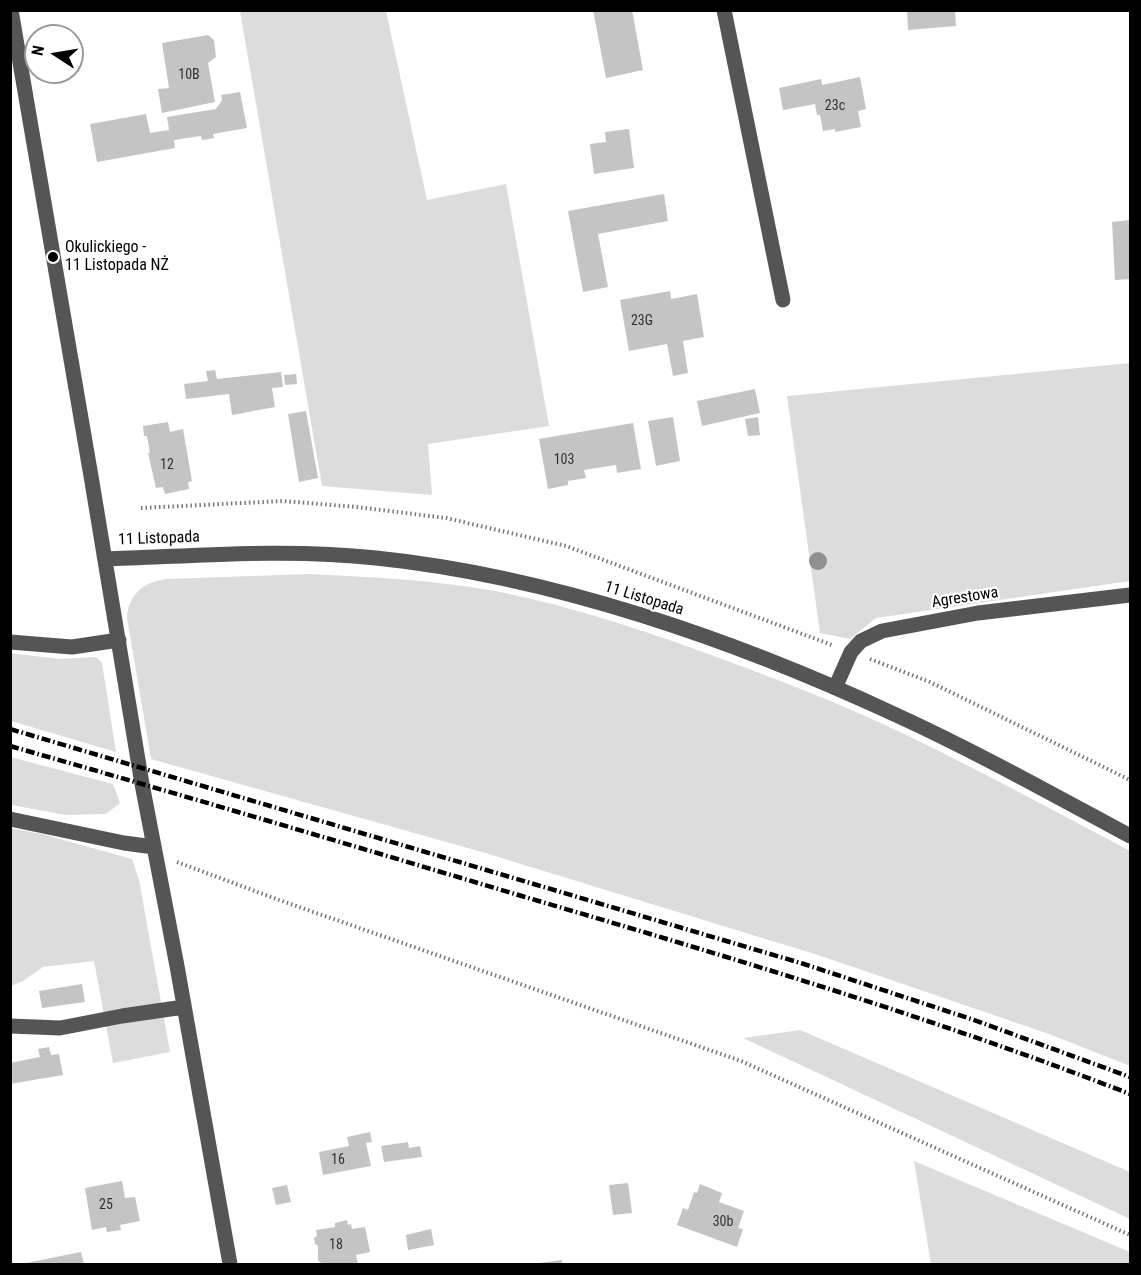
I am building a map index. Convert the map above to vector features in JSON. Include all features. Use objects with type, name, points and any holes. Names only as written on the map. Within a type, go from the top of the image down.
[{"type":"street","points":[[10,10],[154,847],[230,1264]]},
{"type":"street","points":[[724,10],[783,300]]},
{"type":"street","name":"11 Listopada","points":[[105,559],[291,552],[374,557],[471,571],[570,595],[659,622],[745,652],[894,713],[1131,836]]},
{"type":"street","name":"Agrestowa","points":[[835,688],[851,652],[861,641],[882,631],[978,613],[1131,595]]},
{"type":"street","points":[[10,642],[72,647],[119,640]]},
{"type":"street","points":[[10,819],[154,847]]},
{"type":"street","points":[[10,1026],[60,1028],[184,1007]]},
{"type":"path","points":[[154,847],[179,863],[279,900],[741,1061],[1131,1235]]},
{"type":"shaded area","points":[[240,11],[386,11],[427,200],[506,184],[549,426],[428,444],[432,495],[322,486]]},
{"type":"shaded area","points":[[1130,363],[1130,581],[876,618],[850,639],[820,633],[787,396]]},
{"type":"shaded area","points":[[310,574],[472,587],[526,597],[645,632],[771,677],[885,725],[1130,851],[1130,1066],[1049,1034],[821,956],[482,852],[151,759],[127,618],[130,602],[134,596],[144,586],[166,579]]},
{"type":"shaded area","points":[[10,653],[59,659],[96,657],[102,663],[116,752],[11,721]]},
{"type":"shaded area","points":[[10,757],[113,784],[120,803],[106,814],[66,815],[11,805]]},
{"type":"shaded area","points":[[10,828],[42,834],[132,859],[139,880],[170,1052],[113,1063],[94,961],[43,967],[23,981],[11,986]]},
{"type":"shaded area","points":[[800,1030],[1130,1172],[1130,1219],[743,1038]]},
{"type":"shaded area","points":[[914,1161],[1130,1252],[1130,1264],[931,1264]]},
{"type":"building","points":[[593,10],[632,10],[643,70],[606,78]]},
{"type":"building","points":[[907,10],[955,10],[956,26],[908,30]]},
{"type":"building","points":[[208,35],[214,40],[216,57],[208,63],[215,102],[162,113],[158,89],[169,88],[162,43]]},
{"type":"building","points":[[860,77],[866,109],[858,111],[861,127],[835,132],[835,129],[823,131],[815,104],[783,110],[779,88],[821,79],[822,85]]},
{"type":"building","points":[[240,92],[247,128],[213,134],[214,138],[202,140],[201,136],[174,140],[175,148],[97,162],[90,124],[146,114],[150,133],[169,130],[167,117],[216,109],[222,100],[221,95]]},
{"type":"building","points":[[629,129],[634,168],[594,174],[590,144],[606,142],[605,132]]},
{"type":"building","points":[[664,194],[668,221],[598,234],[608,287],[583,292],[568,211]]},
{"type":"building","points":[[1130,220],[1130,279],[1115,280],[1112,222]]},
{"type":"building","points":[[670,291],[671,299],[697,294],[704,337],[683,341],[688,373],[673,376],[667,344],[629,351],[620,300]]},
{"type":"building","points":[[215,370],[217,379],[281,372],[283,387],[272,388],[275,407],[232,415],[229,394],[186,399],[184,384],[208,381],[206,371]]},
{"type":"building","points":[[296,374],[297,384],[285,385],[284,375]]},
{"type":"building","points":[[755,389],[760,413],[702,426],[697,401]]},
{"type":"building","points":[[306,411],[318,478],[299,482],[288,414]]},
{"type":"building","points":[[673,417],[680,461],[656,466],[648,421]]},
{"type":"building","points":[[758,417],[760,435],[748,436],[745,419]]},
{"type":"building","points":[[168,422],[170,432],[183,429],[192,481],[188,482],[189,489],[165,494],[163,487],[156,488],[148,453],[150,453],[147,436],[144,436],[143,426]]},
{"type":"building","points":[[633,423],[641,469],[617,473],[616,465],[584,470],[586,478],[568,481],[568,485],[548,489],[539,439]]},
{"type":"building","points":[[82,984],[85,1002],[42,1008],[39,991]]},
{"type":"building","points":[[49,1047],[51,1055],[59,1054],[63,1075],[10,1084],[10,1063],[40,1057],[38,1049]]},
{"type":"building","points":[[370,1132],[372,1142],[366,1143],[371,1166],[323,1175],[319,1152],[349,1146],[347,1137]]},
{"type":"building","points":[[408,1142],[409,1148],[420,1146],[422,1157],[384,1162],[381,1146]]},
{"type":"building","points":[[122,1181],[125,1198],[135,1197],[140,1221],[120,1225],[121,1230],[107,1232],[106,1227],[92,1230],[85,1188]]},
{"type":"building","points":[[628,1183],[632,1213],[613,1215],[609,1185]]},
{"type":"building","points":[[700,1184],[722,1193],[719,1202],[744,1211],[738,1228],[743,1229],[737,1247],[677,1225],[683,1208],[688,1210],[694,1192],[697,1193]]},
{"type":"building","points":[[287,1185],[291,1202],[276,1205],[272,1188]]},
{"type":"building","points":[[347,1220],[352,1229],[365,1227],[370,1252],[356,1255],[358,1264],[322,1264],[318,1260],[318,1246],[315,1244],[316,1230],[335,1227],[335,1223]]},
{"type":"building","points":[[431,1229],[434,1245],[408,1250],[406,1235]]},
{"type":"building","points":[[81,1252],[84,1264],[26,1264],[26,1263]]},
{"type":"building","points":[[562,1260],[562,1264],[539,1264],[539,1263]]},
{"type":"railway","points":[[10,729],[804,964],[974,1020],[1130,1077]]},
{"type":"railway","points":[[10,746],[754,965],[981,1039],[1130,1094]]},
{"type":"place","name":"Okulickiego - 11 Listopada NŻ","points":[[53,257]]}]
